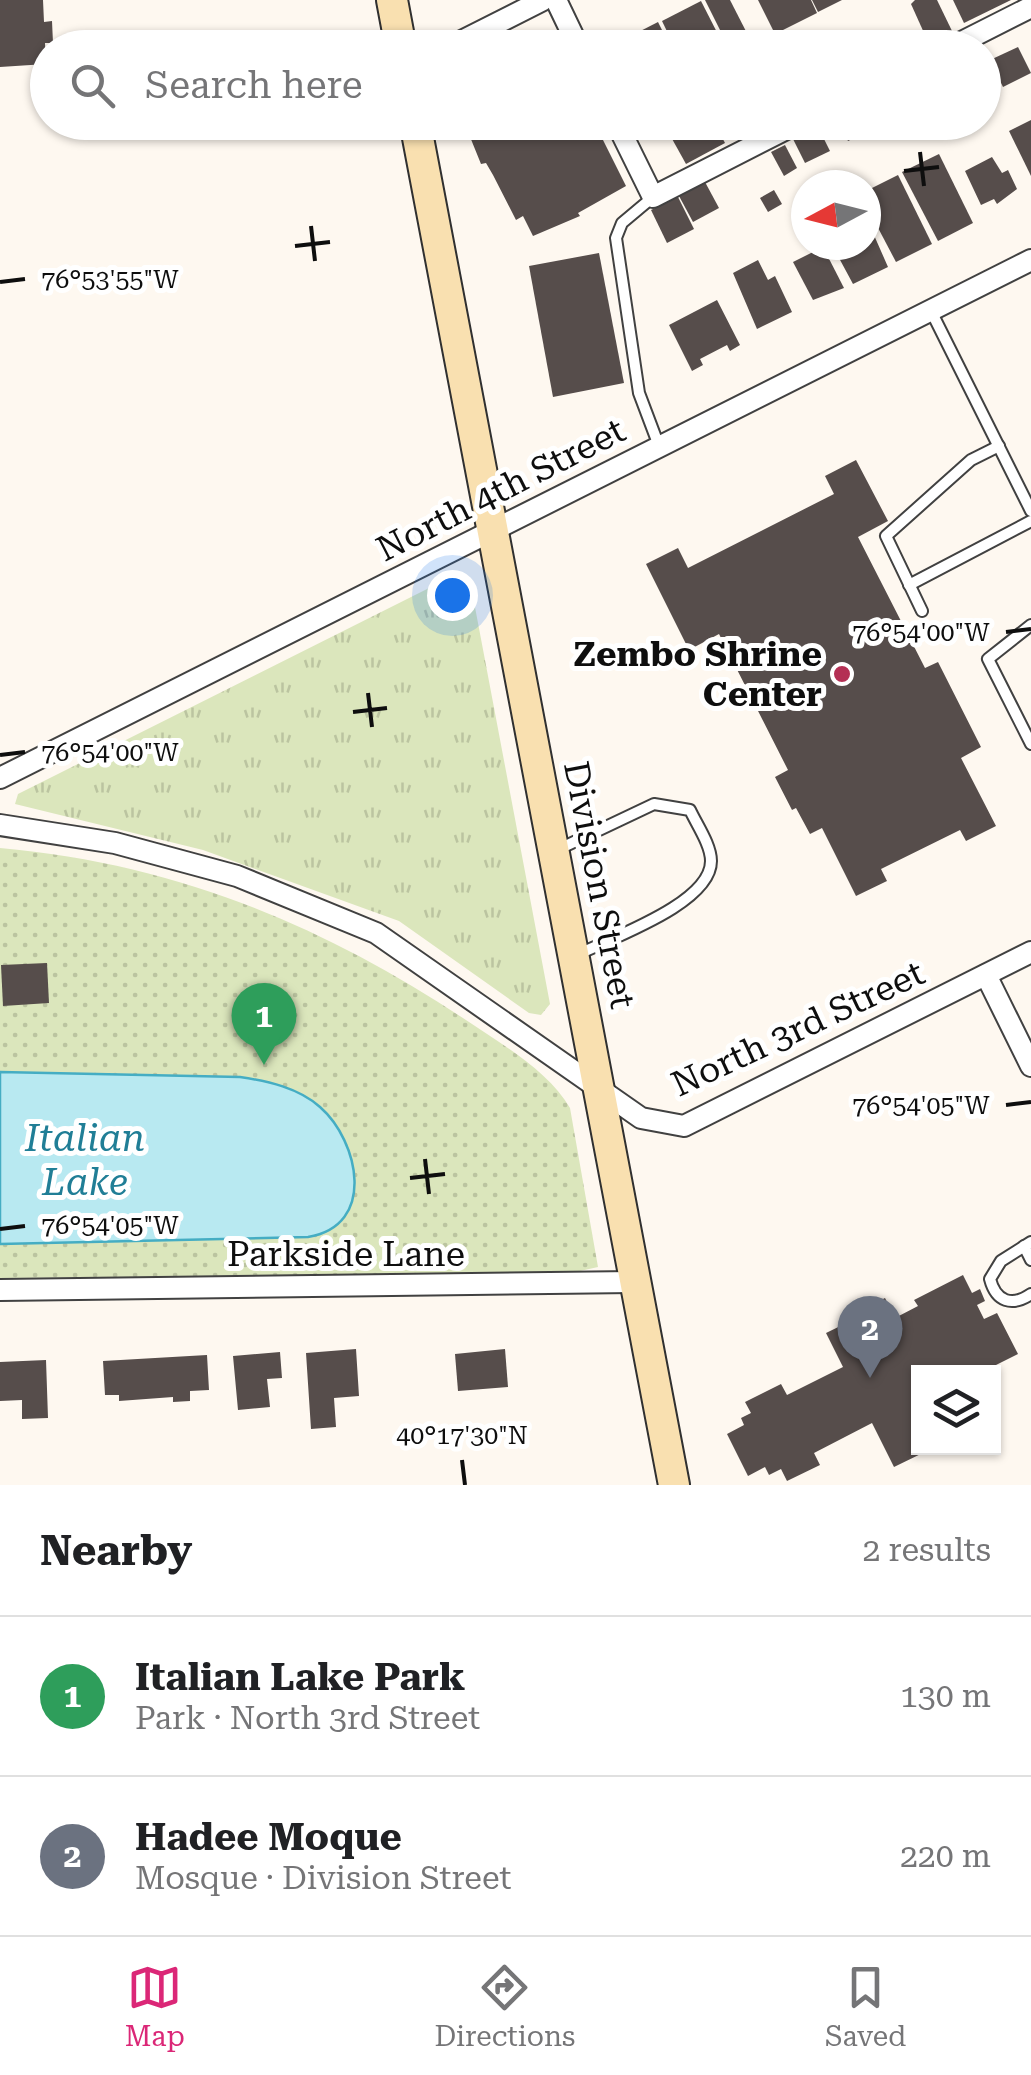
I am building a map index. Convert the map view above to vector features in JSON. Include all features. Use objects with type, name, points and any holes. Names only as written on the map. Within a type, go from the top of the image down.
[{"type":"main road","points":[[392,0],[398,30]]},
{"type":"main road","name":"Division Street","points":[[418,140],[674,1485]]},
{"type":"street","points":[[484,30],[543,0]]},
{"type":"street","points":[[556,0],[570,30]]},
{"type":"street","points":[[986,30],[1031,7]]},
{"type":"street","points":[[625,140],[652,196],[764,140]]},
{"type":"street","name":"North 4th Street","points":[[0,778],[1031,260]]},
{"type":"street","name":"North 3rd Street","points":[[0,825],[115,842],[237,876],[376,933],[641,1118],[684,1126],[1031,952]]},
{"type":"street","points":[[986,975],[1031,1066]]},
{"type":"street","name":"Parkside Lane","points":[[0,1290],[633,1282]]},
{"type":"lane","points":[[652,196],[622,223],[616,238],[639,394],[659,446]]},
{"type":"lane","points":[[930,310],[1031,511]]},
{"type":"lane","points":[[922,611],[886,536],[971,460],[999,446]]},
{"type":"lane","points":[[910,584],[1031,521]]},
{"type":"lane","points":[[1031,625],[988,659],[1031,744]]},
{"type":"lane","points":[[554,851],[654,804],[690,810],[711,855],[710,872],[691,898],[574,956]]},
{"type":"lane","points":[[1031,1260],[1028,1244],[1001,1260],[990,1279],[993,1289],[1006,1302],[1017,1302],[1031,1294]]},
{"type":"green space","points":[[462,577],[471,586],[550,1004],[541,1015],[529,1013],[399,921],[203,850],[15,804],[18,794],[449,578]]},
{"type":"green space","points":[[0,848],[128,868],[248,905],[361,957],[512,1051],[551,1083],[570,1108],[598,1267],[562,1275],[0,1278]]},
{"type":"water","name":"Italian Lake","points":[[0,1072],[240,1077],[283,1086],[312,1100],[334,1122],[352,1160],[352,1200],[344,1217],[330,1230],[308,1237],[0,1244]]},
{"type":"building","points":[[0,0],[43,0],[44,22],[52,21],[52,30],[30,30],[30,65],[0,67]]},
{"type":"building","points":[[705,0],[730,0],[745,30],[720,30]]},
{"type":"building","points":[[758,0],[811,0],[817,13],[783,30],[773,30]]},
{"type":"building","points":[[812,0],[842,0],[818,12]]},
{"type":"building","points":[[915,0],[937,0],[952,30],[923,30],[911,4]]},
{"type":"building","points":[[953,0],[1011,0],[964,23]]},
{"type":"building","points":[[701,1],[716,30],[666,30],[662,21]]},
{"type":"building","points":[[658,22],[662,30],[642,30]]},
{"type":"building","points":[[1018,47],[1031,73],[1003,87],[1001,55]]},
{"type":"building","points":[[1031,120],[1031,176],[1009,131]]},
{"type":"building","points":[[471,140],[603,140],[626,186],[578,213],[580,216],[533,236],[523,216],[516,220],[486,163],[481,164]]},
{"type":"building","points":[[673,140],[723,140],[725,143],[686,164]]},
{"type":"building","points":[[794,140],[824,140],[830,151],[805,163]]},
{"type":"building","points":[[785,145],[797,168],[784,176],[771,152]]},
{"type":"building","points":[[939,154],[973,223],[938,241],[902,172]]},
{"type":"building","points":[[992,157],[1002,173],[1008,170],[1017,189],[997,204],[994,199],[981,205],[965,171]]},
{"type":"building","points":[[898,175],[932,244],[896,262],[881,234],[881,184]]},
{"type":"building","points":[[705,182],[719,208],[693,222],[679,196]]},
{"type":"building","points":[[774,190],[782,204],[768,212],[760,198]]},
{"type":"building","points":[[678,197],[694,229],[667,243],[651,210]]},
{"type":"building","points":[[881,251],[888,267],[853,284],[840,260],[881,260]]},
{"type":"building","points":[[599,253],[624,383],[553,397],[529,266]]},
{"type":"building","points":[[758,260],[768,280],[775,276],[792,312],[757,329],[733,273]]},
{"type":"building","points":[[830,260],[844,288],[813,300],[793,262]]},
{"type":"building","points":[[717,300],[740,345],[730,351],[727,345],[700,359],[703,365],[692,371],[669,325]]},
{"type":"building","name":"Zembo Shrine Center","points":[[856,460],[888,521],[858,537],[925,668],[938,662],[981,747],[961,758],[996,826],[966,841],[960,830],[881,869],[887,881],[856,896],[822,828],[810,834],[796,808],[792,810],[775,777],[788,770],[719,634],[689,650],[646,564],[678,548],[688,568],[834,494],[825,476]]},
{"type":"building","points":[[47,963],[49,1003],[3,1006],[1,965]]},
{"type":"building","points":[[963,1275],[972,1293],[980,1289],[985,1301],[977,1305],[984,1319],[997,1313],[1018,1354],[996,1365],[911,1365],[911,1455],[919,1455],[894,1467],[872,1423],[814,1453],[820,1465],[787,1481],[781,1469],[769,1475],[765,1467],[748,1476],[727,1434],[744,1425],[741,1418],[751,1413],[745,1402],[781,1384],[787,1395],[843,1367],[826,1333],[863,1315],[861,1310],[885,1298],[895,1318],[918,1306],[914,1300]]},
{"type":"building","points":[[356,1349],[359,1396],[334,1398],[336,1427],[311,1429],[306,1353]]},
{"type":"building","points":[[505,1349],[508,1387],[458,1391],[455,1354]]},
{"type":"building","points":[[280,1352],[282,1378],[267,1379],[270,1407],[238,1410],[233,1356]]},
{"type":"building","points":[[207,1355],[209,1390],[190,1391],[190,1401],[173,1402],[173,1397],[119,1401],[119,1395],[105,1395],[103,1361]]},
{"type":"building","points":[[46,1360],[48,1418],[22,1419],[22,1400],[0,1401],[0,1362]]},
{"type":"place","name":"Zembo Shrine Center","points":[[842,674]]},
{"type":"place","name":"Italian Lake Park","points":[[264,1065]]},
{"type":"place","name":"Hadee Moque","points":[[870,1378]]}]
